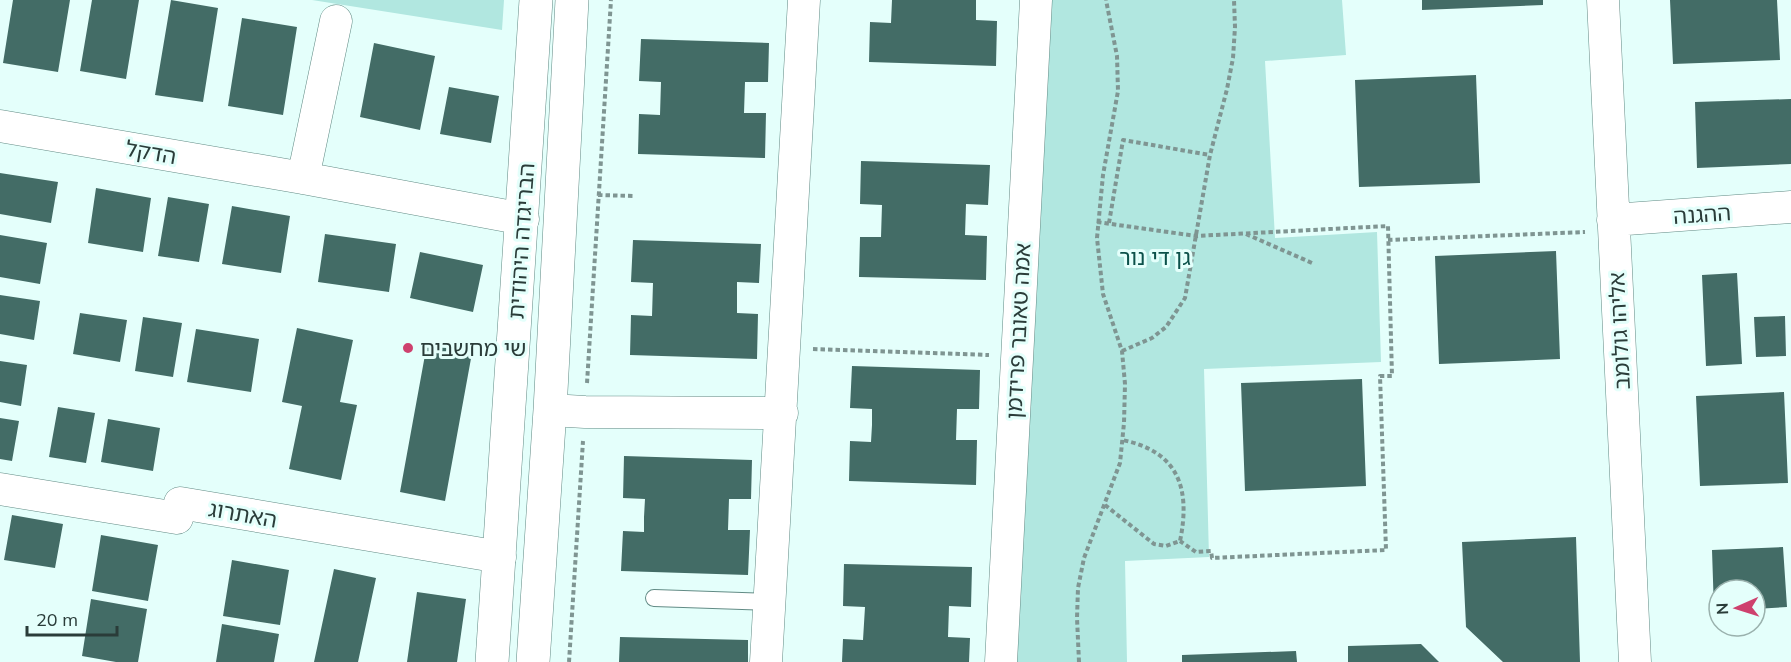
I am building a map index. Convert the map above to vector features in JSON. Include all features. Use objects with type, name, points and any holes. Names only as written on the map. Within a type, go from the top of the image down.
[{"type":"main road","name":"הבריגדה היהודית","points":[[492,662],[536,0]]},
{"type":"main road","name":"הבריגדה היהודית","points":[[533,662],[574,0]]},
{"type":"street","points":[[766,662],[786,348],[804,0]]},
{"type":"street","name":"אמה טאובר פרידמן","points":[[1001,662],[1036,0]]},
{"type":"street","name":"אליהו גולומב","points":[[1603,0],[1635,662]]},
{"type":"street","points":[[303,178],[336,21]]},
{"type":"street","name":"הדקל","points":[[0,126],[303,178],[523,219]]},
{"type":"street","name":"ההגנה","points":[[1614,225],[1791,207]]},
{"type":"street","points":[[550,410],[782,413]]},
{"type":"street","name":"האתרוג","points":[[0,489],[177,518],[180,503],[500,557]]},
{"type":"lane","points":[[654,598],[770,602]]},
{"type":"path","points":[[569,662],[611,0]]},
{"type":"path","points":[[1079,662],[1078,588],[1084,558],[1120,463],[1125,384],[1122,351],[1103,294],[1099,268],[1097,222],[1118,91],[1118,56],[1106,0]]},
{"type":"path","points":[[1122,351],[1152,338],[1166,327],[1185,298],[1210,155],[1233,58],[1234,0]]},
{"type":"path","points":[[1109,223],[1123,140],[1210,155]]},
{"type":"path","points":[[598,195],[634,196]]},
{"type":"path","points":[[1097,222],[1196,236],[1388,226],[1392,376],[1380,376],[1386,550],[1212,558],[1211,551],[1196,552],[1180,541]]},
{"type":"path","points":[[1388,240],[1614,225]]},
{"type":"path","points":[[1245,234],[1312,263]]},
{"type":"path","points":[[786,348],[1016,356]]},
{"type":"path","points":[[1122,440],[1151,448],[1168,461],[1178,479],[1185,502],[1180,541]]},
{"type":"path","points":[[1105,505],[1154,544],[1166,546],[1180,541]]},
{"type":"green space","points":[[312,0],[504,0],[502,30]]},
{"type":"green space","name":"גן די נור","points":[[1047,0],[1342,0],[1346,55],[1265,61],[1275,238],[1377,232],[1381,362],[1204,369],[1209,557],[1125,561],[1127,662],[1010,662]]},
{"type":"building","points":[[13,0],[70,0],[58,72],[3,63]]},
{"type":"building","points":[[92,0],[139,0],[126,79],[80,71]]},
{"type":"building","points":[[171,0],[218,8],[203,102],[155,95]]},
{"type":"building","points":[[892,0],[976,0],[976,20],[997,21],[996,66],[869,62],[870,22],[891,23]]},
{"type":"building","points":[[1422,0],[1543,0],[1543,5],[1422,10]]},
{"type":"building","points":[[1670,0],[1777,0],[1780,60],[1673,64]]},
{"type":"building","points":[[242,18],[297,27],[283,115],[228,106]]},
{"type":"building","points":[[641,39],[769,43],[768,82],[745,82],[744,113],[766,113],[765,158],[638,154],[639,114],[660,115],[661,82],[639,81]]},
{"type":"building","points":[[374,43],[435,56],[420,130],[360,117]]},
{"type":"building","points":[[1476,75],[1480,183],[1359,187],[1355,80]]},
{"type":"building","points":[[449,87],[499,96],[491,143],[440,134]]},
{"type":"building","points":[[1791,99],[1791,164],[1697,168],[1695,102]]},
{"type":"building","points":[[861,161],[990,165],[988,205],[966,204],[965,235],[987,236],[986,280],[859,277],[860,237],[881,237],[882,205],[860,204]]},
{"type":"building","points":[[0,173],[58,182],[51,223],[0,214]]},
{"type":"building","points":[[96,188],[151,198],[143,252],[88,243]]},
{"type":"building","points":[[168,197],[209,204],[199,262],[158,256]]},
{"type":"building","points":[[232,206],[290,216],[281,273],[222,264]]},
{"type":"building","points":[[325,234],[396,244],[389,292],[318,282]]},
{"type":"building","points":[[0,235],[47,243],[40,284],[0,277]]},
{"type":"building","points":[[633,240],[761,244],[759,283],[737,282],[737,313],[758,314],[757,359],[630,355],[631,315],[652,316],[653,283],[631,282]]},
{"type":"building","points":[[1556,251],[1560,359],[1439,364],[1435,256]]},
{"type":"building","points":[[420,252],[483,265],[473,312],[410,298]]},
{"type":"building","points":[[1737,273],[1742,364],[1706,366],[1702,275]]},
{"type":"building","points":[[0,295],[40,301],[34,340],[0,334]]},
{"type":"building","points":[[80,313],[127,320],[120,362],[73,354]]},
{"type":"building","points":[[1785,316],[1786,356],[1756,357],[1754,317]]},
{"type":"building","points":[[143,317],[182,323],[173,377],[135,371]]},
{"type":"building","points":[[297,328],[353,340],[340,402],[357,405],[341,480],[289,469],[302,406],[282,402]]},
{"type":"building","points":[[196,329],[259,339],[251,392],[187,382]]},
{"type":"building","points":[[427,344],[472,353],[445,501],[400,492]]},
{"type":"building","points":[[0,361],[27,365],[21,406],[0,402]]},
{"type":"building","points":[[852,366],[980,370],[979,409],[957,409],[956,440],[977,440],[976,485],[849,481],[850,441],[871,442],[872,425],[872,409],[850,408]]},
{"type":"building","points":[[1362,379],[1366,486],[1245,491],[1241,383]]},
{"type":"building","points":[[1784,392],[1788,483],[1700,486],[1696,396]]},
{"type":"building","points":[[58,407],[95,413],[86,463],[49,457]]},
{"type":"building","points":[[0,418],[19,421],[12,461],[0,459]]},
{"type":"building","points":[[108,419],[160,428],[153,471],[101,462]]},
{"type":"building","points":[[624,456],[752,460],[751,499],[729,499],[728,530],[750,530],[748,575],[621,571],[623,531],[644,532],[645,499],[623,498]]},
{"type":"building","points":[[12,515],[63,524],[55,568],[4,560]]},
{"type":"building","points":[[101,535],[158,545],[148,601],[92,591]]},
{"type":"building","points":[[1576,537],[1580,662],[1503,662],[1466,627],[1462,542]]},
{"type":"building","points":[[1783,547],[1787,607],[1767,608],[1767,578],[1713,578],[1712,550]]},
{"type":"building","points":[[232,560],[289,570],[280,625],[223,616]]},
{"type":"building","points":[[844,564],[972,567],[971,607],[949,606],[948,637],[970,638],[969,662],[842,662],[843,639],[863,640],[865,607],[843,606]]},
{"type":"building","points":[[334,569],[376,578],[358,662],[314,662]]},
{"type":"building","points":[[417,592],[466,599],[457,662],[407,662]]},
{"type":"building","points":[[91,599],[147,609],[138,662],[116,662],[82,656]]},
{"type":"building","points":[[222,624],[279,634],[274,662],[216,662]]},
{"type":"building","points":[[620,637],[748,640],[748,662],[619,662]]},
{"type":"building","points":[[1421,644],[1439,662],[1348,662],[1348,646]]},
{"type":"building","points":[[1296,651],[1297,662],[1182,662],[1182,655]]},
{"type":"place","name":"שי מחשבים","points":[[408,348]]}]
